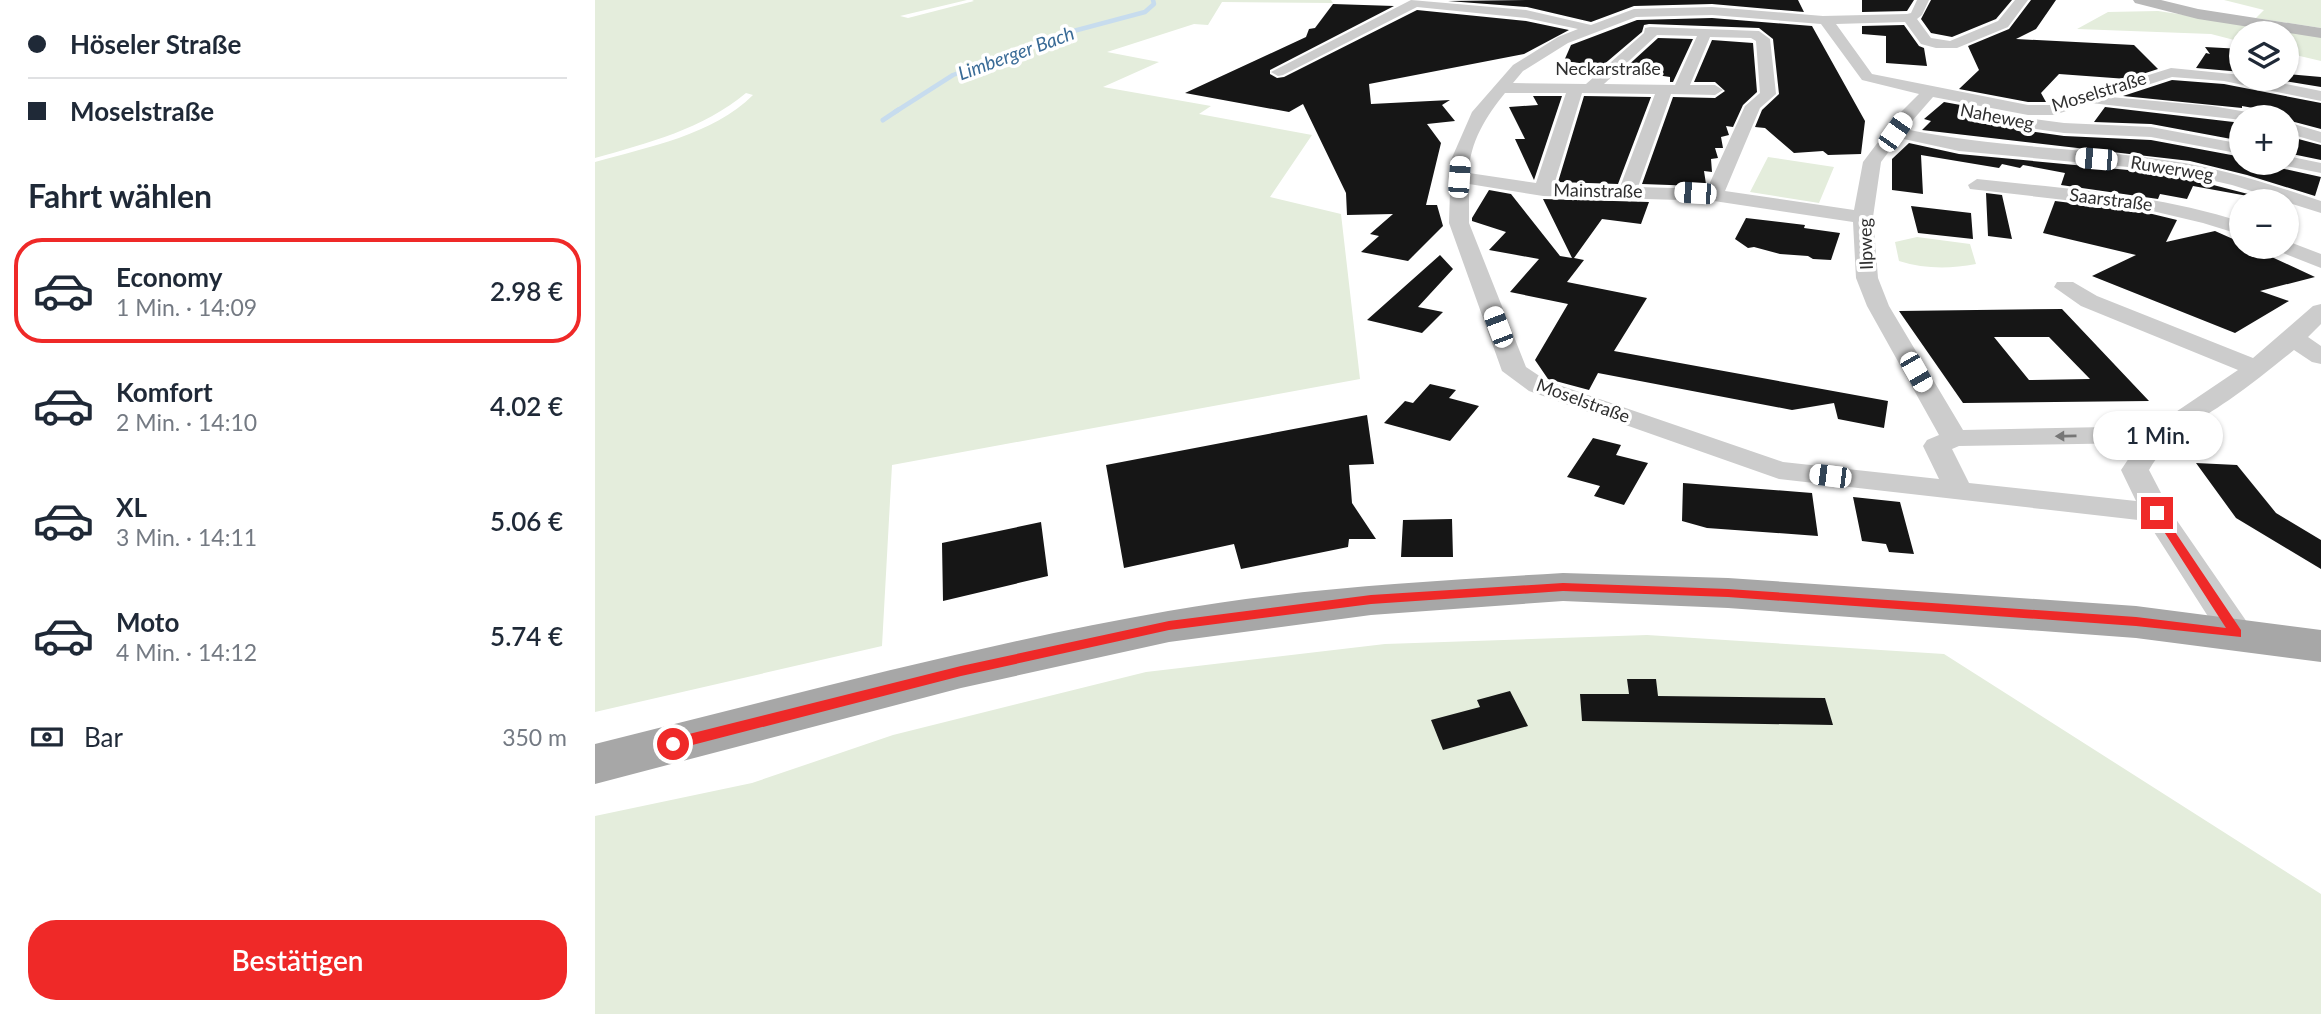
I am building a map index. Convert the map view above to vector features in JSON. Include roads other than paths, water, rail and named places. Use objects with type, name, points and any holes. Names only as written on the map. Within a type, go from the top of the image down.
[{"type":"main road","points":[[2140,0],[2198,14],[2321,33]]},
{"type":"main road","points":[[595,764],[961,671],[1169,626],[1371,600],[1563,587],[1728,593],[2136,622],[2321,646]]},
{"type":"street","points":[[1923,0],[1916,15],[1909,18],[1926,41],[1952,45],[2003,24],[2022,0]]},
{"type":"street","points":[[1278,72],[1418,2],[1495,8],[1599,27],[1762,36],[1768,94],[1753,106],[1714,195]]},
{"type":"street","points":[[1562,4],[1572,22]]},
{"type":"street","name":"Moselstraße","points":[[1909,18],[1823,20],[1712,11],[1643,12],[1563,40],[1532,58],[1480,112],[1466,140],[1460,160],[1459,177],[1459,223],[1515,371],[1538,386],[1779,470],[2157,513]]},
{"type":"street","name":"Moselstraße","points":[[1823,20],[1828,22],[1867,77],[1924,96],[2028,110],[2054,110],[2145,78],[2171,72],[2190,72],[2321,96]]},
{"type":"street","points":[[1543,190],[1584,88],[1654,31]]},
{"type":"street","points":[[1627,192],[1673,89],[1705,33]]},
{"type":"street","points":[[2145,78],[2244,91],[2321,108]]},
{"type":"street","name":"Neckarstraße","points":[[1501,88],[1715,90]]},
{"type":"street","name":"Ilpweg","points":[[1924,96],[1873,162],[1863,217],[1867,278],[1878,306],[1954,438]]},
{"type":"street","name":"Naheweg","points":[[1924,96],[2043,125],[2151,132],[2229,147]]},
{"type":"street","points":[[2089,98],[2131,106],[2201,109],[2229,113]]},
{"type":"street","points":[[2299,131],[2321,138]]},
{"type":"street","name":"Ruwerweg","points":[[1895,132],[1959,146],[2171,166],[2237,180],[2321,207]]},
{"type":"street","points":[[2299,163],[2321,168]]},
{"type":"street","name":"Mainstraße","points":[[1459,177],[1543,190],[1714,195],[1863,217]]},
{"type":"street","name":"Saarstraße","points":[[1977,184],[2169,208],[2209,216],[2229,224]]},
{"type":"street","points":[[2299,253],[2321,262]]},
{"type":"street","points":[[2065,287],[2089,301],[2255,368]]},
{"type":"street","points":[[2237,634],[2157,513],[2135,470],[2159,434],[2223,392],[2294,339],[2321,311]]},
{"type":"street","points":[[2294,339],[2321,357]]},
{"type":"street","points":[[1959,491],[1937,446],[1954,438],[2159,434]]},
{"type":"waterway","name":"Limberger Bach","points":[[895,112],[953,75],[1066,33],[1145,12],[1154,4],[1153,0]]},
{"type":"waterway","name":"Limberger Bach","points":[[883,120],[895,112]]}]
